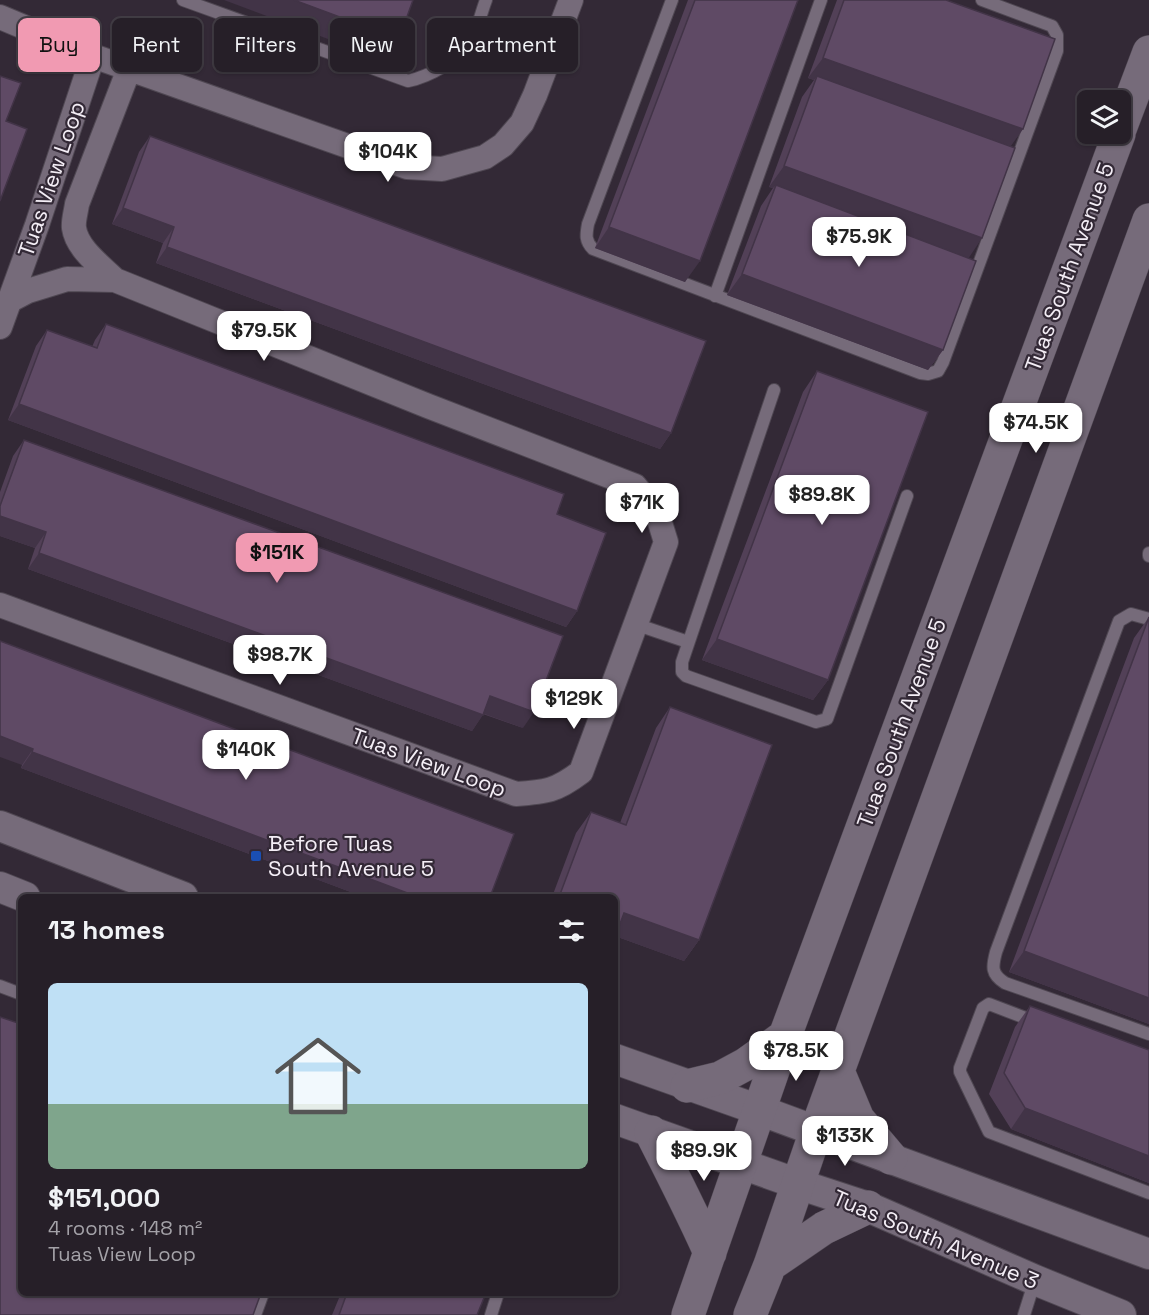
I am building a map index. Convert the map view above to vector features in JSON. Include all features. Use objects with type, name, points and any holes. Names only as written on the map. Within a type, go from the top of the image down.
[{"type":"main road","name":"Tuas South Avenue 5","points":[[1131,101],[1149,52]]},
{"type":"main road","name":"Tuas South Avenue 5","points":[[688,1315],[785,1036],[1115,144]]},
{"type":"main road","points":[[750,1315],[1149,220]]},
{"type":"main road","points":[[687,1086],[720,1078],[746,1064],[785,1036]]},
{"type":"main road","points":[[838,1071],[858,1119],[891,1158]]},
{"type":"main road","points":[[651,1132],[693,1214],[710,1253]]},
{"type":"main road","points":[[770,1265],[824,1228],[868,1207]]},
{"type":"street","points":[[138,72],[407,167],[442,169],[484,157],[503,145],[522,123],[571,0]]},
{"type":"street","points":[[0,17],[18,25]]},
{"type":"street","name":"Tuas View Loop","points":[[0,327],[37,225],[88,72]]},
{"type":"street","name":"Tuas View Loop","points":[[115,280],[78,240],[73,227],[77,204],[128,72]]},
{"type":"street","name":"Tuas View Loop","points":[[0,604],[516,794],[543,792],[562,786],[581,771],[666,542],[657,513],[635,486],[428,406],[115,280],[67,279],[28,291],[9,301]]},
{"type":"street","points":[[0,826],[175,894]]},
{"type":"street","points":[[0,887],[18,894]]},
{"type":"street","points":[[618,1060],[1149,1254]]},
{"type":"street","name":"Tuas South Avenue 3","points":[[618,1120],[868,1207],[1120,1315]]},
{"type":"lane","points":[[183,0],[408,81],[422,78],[462,54],[471,42],[486,0]]},
{"type":"lane","points":[[672,0],[588,224],[587,242],[593,249],[920,373],[928,374],[938,371],[943,362],[1057,51],[1057,35],[1052,26],[982,0]]},
{"type":"lane","points":[[715,296],[821,0]]},
{"type":"lane","points":[[774,390],[688,642],[682,668],[686,676],[816,722],[827,719],[907,496]]},
{"type":"lane","points":[[1149,619],[1131,614],[1119,621],[996,952],[993,969],[996,978],[1005,983],[1149,1034]]},
{"type":"lane","points":[[635,624],[688,642]]},
{"type":"lane","points":[[0,986],[18,993]]},
{"type":"lane","points":[[1048,1026],[992,1005],[983,1008],[960,1072],[989,1132],[1149,1193]]},
{"type":"lane","points":[[1024,1315],[1035,1280]]},
{"type":"lane","points":[[255,1315],[261,1296]]},
{"type":"lane","points":[[491,1315],[497,1296]]},
{"type":"building","points":[[294,0],[413,0],[407,18],[342,18]]},
{"type":"building","points":[[695,0],[798,0],[700,261],[609,227]]},
{"type":"building","points":[[844,0],[946,0],[1055,39],[1023,129],[823,58]]},
{"type":"building","points":[[0,76],[21,83],[6,121],[27,129],[0,201]]},
{"type":"building","points":[[817,76],[1015,148],[982,238],[784,166]]},
{"type":"building","points":[[150,136],[706,341],[671,433],[167,247],[174,227],[123,208]]},
{"type":"building","points":[[776,185],[976,261],[943,350],[742,274]]},
{"type":"building","points":[[106,324],[564,494],[557,514],[606,533],[577,611],[19,404],[47,330],[97,348]]},
{"type":"building","points":[[817,371],[928,412],[828,680],[717,639]]},
{"type":"building","points":[[24,440],[563,636],[534,712],[490,696],[483,715],[39,553],[46,532],[0,516],[0,506]]},
{"type":"building","points":[[1149,617],[1149,998],[1024,951]]},
{"type":"building","points":[[0,641],[514,834],[491,894],[410,894],[32,752],[33,749],[0,736]]},
{"type":"building","points":[[670,707],[772,745],[699,940],[624,913],[618,929],[618,894],[560,894],[591,812],[626,825]]},
{"type":"building","points":[[1030,1006],[1149,1050],[1149,1156],[1025,1108],[1004,1073]]},
{"type":"building","points":[[0,1017],[18,1023],[18,1296],[260,1296],[253,1315],[0,1315]]},
{"type":"building","points":[[346,1296],[485,1296],[477,1315],[339,1315]]},
{"type":"place","name":"Before Tuas South Avenue 5","points":[[256,856]]}]
